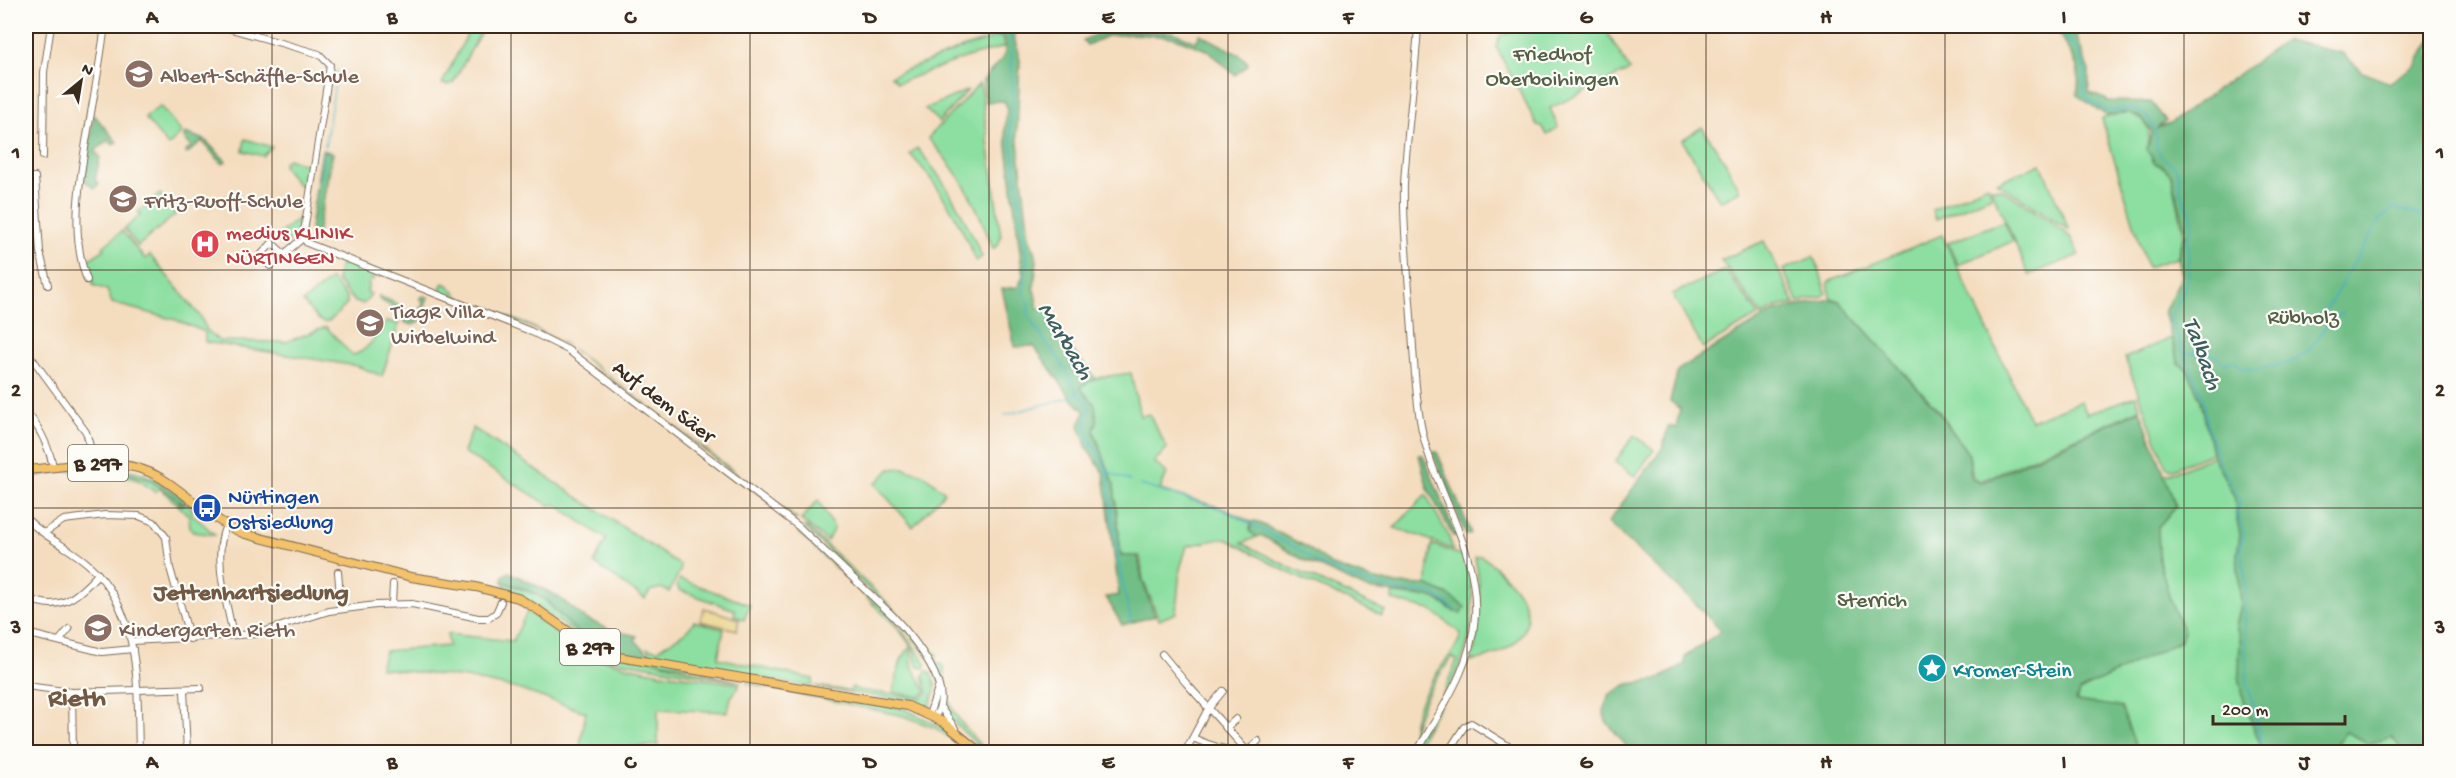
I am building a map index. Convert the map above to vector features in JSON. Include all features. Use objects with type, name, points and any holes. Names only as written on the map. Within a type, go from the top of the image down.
[{"type":"main road","name":"B 297","points":[[26,470],[95,463],[132,467],[152,473],[226,525],[245,534],[411,577],[476,587],[518,598],[578,639],[596,649],[619,657],[908,706],[932,716],[958,733],[980,753]]},
{"type":"main road","name":"B 297","points":[[26,475],[44,468]]},
{"type":"street","points":[[43,156],[44,72],[51,26]]},
{"type":"street","points":[[87,280],[79,246],[80,185],[105,26]]},
{"type":"street","points":[[221,26],[319,54],[327,61],[329,70],[303,238],[284,254]]},
{"type":"street","points":[[1417,753],[1456,682],[1468,654],[1473,632],[1474,586],[1464,545],[1437,482],[1422,433],[1416,385],[1405,234],[1404,186],[1418,26]]},
{"type":"street","points":[[26,177],[36,177],[40,252],[48,285]]},
{"type":"street","name":"Auf dem Säer","points":[[303,238],[308,243],[530,331],[579,357],[798,526],[906,630],[931,666],[938,685],[941,708],[958,733]]},
{"type":"street","points":[[26,350],[86,432],[95,463]]},
{"type":"street","points":[[26,411],[49,446],[54,466]]},
{"type":"street","points":[[44,533],[64,520],[95,516],[139,516],[154,522],[166,537],[170,567],[190,639]]},
{"type":"street","points":[[26,518],[44,533],[70,549],[98,574],[119,607],[132,641],[137,690],[139,753]]},
{"type":"street","points":[[226,525],[222,536],[222,587],[233,635]]},
{"type":"street","points":[[338,572],[341,608]]},
{"type":"street","points":[[26,597],[52,604],[68,600],[83,590],[98,574]]},
{"type":"street","points":[[392,604],[393,584]]},
{"type":"street","points":[[132,641],[256,634],[341,608],[392,604],[431,607],[484,618],[494,616],[501,602]]},
{"type":"street","points":[[59,641],[69,629]]},
{"type":"street","points":[[26,630],[33,635],[102,652],[133,649]]},
{"type":"street","points":[[1162,654],[1247,751]]},
{"type":"street","points":[[932,716],[938,685]]},
{"type":"street","points":[[26,686],[72,692],[201,688]]},
{"type":"street","points":[[184,690],[187,753]]},
{"type":"street","points":[[1185,753],[1208,709],[1223,691]]},
{"type":"street","points":[[72,692],[74,753]]},
{"type":"street","points":[[932,716],[941,708]]},
{"type":"street","points":[[1226,728],[1236,719]]},
{"type":"street","points":[[1448,753],[1464,727],[1471,723],[1518,753]]},
{"type":"street","points":[[1193,738],[1240,752],[1247,751],[1258,741]]},
{"type":"green space","points":[[479,26],[483,28],[453,83],[442,84],[470,29],[476,32]]},
{"type":"green space","points":[[993,26],[1011,26],[1020,60],[1017,133],[1029,236],[1037,260],[1034,289],[1038,309],[1049,309],[1064,339],[1096,379],[1081,386],[1081,389],[1095,404],[1097,421],[1094,431],[1114,485],[1121,556],[1138,556],[1142,580],[1155,616],[1122,625],[1106,597],[1119,595],[1104,474],[1086,446],[1079,425],[1085,412],[1071,398],[1034,346],[1015,347],[1002,289],[1018,287],[1023,276],[1005,130],[1007,107],[1004,101],[986,102],[983,81],[1000,61],[1005,51],[1004,36],[997,37]]},
{"type":"green space","name":"Friedhof Oberboihingen","points":[[1539,26],[1603,26],[1630,70],[1550,108],[1558,127],[1547,135],[1542,126],[1537,125],[1496,47],[1500,36],[1524,27],[1540,28]]},
{"type":"green space","name":"Rübholz","points":[[2056,26],[2073,26],[2089,71],[2089,92],[2109,101],[2151,102],[2166,121],[2156,129],[2170,123],[2286,40],[2342,53],[2363,72],[2389,83],[2415,66],[2430,41],[2430,752],[2404,752],[2392,737],[2367,744],[2346,731],[2333,752],[2293,752],[2276,747],[2274,752],[2258,752],[2260,744],[2244,701],[2239,676],[2240,638],[2236,626],[2241,605],[2237,554],[2240,534],[2235,499],[2213,456],[2201,401],[2187,369],[2179,364],[2164,312],[2182,275],[2178,258],[2186,233],[2172,176],[2163,166],[2155,163],[2147,149],[2152,131],[2143,120],[2127,113],[2107,116],[2077,95],[2079,83],[2076,65]]},
{"type":"green space","points":[[1121,31],[1173,32],[1196,42],[1200,34],[1240,55],[1248,63],[1235,75],[1209,51],[1173,37],[1134,34],[1107,36],[1087,45],[1083,40],[1095,35]]},
{"type":"green space","points":[[1001,36],[1004,47],[967,57],[898,83],[891,76],[965,47]]},
{"type":"green space","points":[[979,84],[1001,237],[998,245],[993,249],[980,216],[959,177],[928,138]]},
{"type":"green space","points":[[968,90],[939,122],[925,109]]},
{"type":"green space","points":[[160,106],[182,133],[168,146],[145,118]]},
{"type":"green space","points":[[2120,113],[2131,113],[2144,121],[2149,130],[2147,149],[2154,163],[2163,167],[2172,176],[2184,235],[2177,258],[2147,267],[2102,119]]},
{"type":"green space","points":[[94,115],[117,142],[113,145],[108,140],[95,151],[100,157],[95,180],[99,184],[94,188],[84,180]]},
{"type":"green space","points":[[1702,127],[1725,162],[1740,191],[1720,201],[1682,140]]},
{"type":"green space","points":[[185,133],[205,140],[226,161],[222,164],[202,141],[187,154],[185,152],[191,147],[184,138]]},
{"type":"green space","points":[[245,139],[272,147],[263,156],[243,151]]},
{"type":"green space","points":[[917,148],[946,186],[962,214],[982,257],[976,261],[948,204],[910,154]]},
{"type":"green space","points":[[322,150],[333,153],[317,234],[310,229]]},
{"type":"green space","points":[[288,159],[308,165],[305,187],[298,185],[283,166]]},
{"type":"green space","points":[[2041,164],[2069,230],[1997,182]]},
{"type":"green space","points":[[1988,185],[1992,196],[1936,219],[1932,210]]},
{"type":"green space","points":[[1991,188],[2002,189],[2060,228],[2071,238],[2079,255],[2029,275]]},
{"type":"green space","points":[[160,194],[176,214],[138,246],[124,229],[141,215],[138,212]]},
{"type":"green space","points":[[300,217],[296,241],[293,239],[284,246],[276,237]]},
{"type":"green space","points":[[2004,221],[2013,241],[1958,265],[1948,243]]},
{"type":"green space","points":[[122,231],[145,259],[150,255],[200,316],[207,330],[219,341],[286,342],[326,327],[352,355],[368,346],[387,321],[399,324],[382,376],[357,366],[205,342],[205,332],[176,320],[112,303],[107,290],[93,285],[92,275],[85,262],[105,249],[103,247]]},
{"type":"green space","points":[[1942,235],[2031,421],[2081,401],[2087,414],[2136,396],[2140,409],[1981,481],[1973,478],[1969,455],[1938,410],[1839,301],[1830,297],[1828,282]]},
{"type":"green space","points":[[1764,241],[1795,304],[1775,307],[1762,315],[1721,260]]},
{"type":"green space","points":[[1813,257],[1826,293],[1821,297],[1798,302],[1783,270]]},
{"type":"green space","points":[[344,260],[376,272],[373,280],[370,279],[367,292],[371,294],[364,304],[355,302],[337,281],[338,271]]},
{"type":"green space","points":[[1725,270],[1759,315],[1703,348],[1672,294]]},
{"type":"green space","points":[[331,279],[347,298],[347,304],[333,318],[324,322],[320,321],[303,302]]},
{"type":"green space","points":[[443,283],[448,285],[460,298],[528,325],[568,346],[531,327],[442,293],[440,288]]},
{"type":"green space","points":[[379,296],[398,304],[410,320],[418,319],[423,302],[420,298],[428,297],[420,321],[413,325],[406,323],[394,308],[379,299]]},
{"type":"green space","name":"Sterrich","points":[[1831,299],[1839,301],[1937,410],[1969,455],[1971,479],[1981,483],[2140,410],[2176,506],[2158,527],[2159,560],[2170,600],[2184,632],[2180,641],[2079,691],[2076,701],[2121,707],[2138,752],[1631,752],[1606,721],[1603,710],[1610,694],[1628,684],[1657,680],[1685,664],[1685,657],[1721,631],[1692,600],[1608,523],[1663,447],[1668,426],[1676,428],[1680,409],[1670,401],[1678,370],[1774,311]]},
{"type":"green space","points":[[2171,338],[2179,364],[2187,369],[2201,401],[2212,453],[2173,469],[2166,467],[2125,358]]},
{"type":"green space","points":[[571,348],[797,519],[795,520]]},
{"type":"green space","points":[[1131,373],[1140,416],[1149,414],[1167,448],[1154,462],[1167,473],[1160,490],[1222,508],[1251,522],[1250,532],[1257,537],[1242,543],[1385,611],[1382,616],[1287,572],[1225,538],[1187,546],[1180,569],[1176,613],[1159,620],[1143,579],[1140,556],[1121,556],[1114,485],[1094,431],[1097,421],[1081,389],[1081,386],[1101,377]]},
{"type":"green space","points":[[473,428],[680,565],[681,569],[669,592],[661,588],[650,591],[645,599],[594,563],[606,539],[555,504],[550,506],[463,452]]},
{"type":"green space","points":[[1634,435],[1654,450],[1635,476],[1615,462]]},
{"type":"green space","points":[[1432,452],[1437,452],[1471,533],[1466,535]]},
{"type":"green space","points":[[1419,455],[1423,455],[1456,536],[1453,536],[1428,489]]},
{"type":"green space","points":[[2213,456],[2235,499],[2240,534],[2237,554],[2241,605],[2236,626],[2240,638],[2239,676],[2244,701],[2260,744],[2258,752],[2138,752],[2131,737],[2076,701],[2079,691],[2180,641],[2183,632],[2170,600],[2159,560],[2158,527],[2176,506],[2163,475]]},
{"type":"green space","points":[[66,467],[131,470],[157,480],[187,501],[184,504],[149,480],[121,472],[62,471],[33,477],[43,472]]},
{"type":"green space","points":[[903,468],[923,474],[945,492],[913,527],[875,484],[890,469]]},
{"type":"green space","points":[[107,470],[137,475],[150,480],[184,504],[175,502],[159,488],[155,492],[140,481]]},
{"type":"green space","points":[[1426,495],[1448,535],[1453,550],[1394,528]]},
{"type":"green space","points":[[818,500],[834,528],[827,541],[801,520]]},
{"type":"green space","points":[[177,504],[189,505],[193,510],[191,513],[215,535],[193,532],[189,516]]},
{"type":"green space","points":[[1255,521],[1305,546],[1333,566],[1371,579],[1397,584],[1426,585],[1448,595],[1465,607],[1460,614],[1435,598],[1367,589],[1300,558],[1261,535],[1257,537],[1250,532],[1251,522]]},
{"type":"green space","points":[[804,527],[807,527],[899,614],[924,645],[937,654],[936,661],[932,662],[896,616]]},
{"type":"green space","points":[[799,531],[891,616],[926,663],[925,668],[918,667],[912,647],[897,627]]},
{"type":"green space","points":[[1432,544],[1465,557],[1471,586],[1472,613],[1469,637],[1452,682],[1413,752],[1405,752],[1422,698],[1455,648],[1461,634],[1433,611],[1392,600],[1393,594],[1435,598],[1454,612],[1448,595],[1426,585]],"holes":[[[1452,657],[1457,660],[1442,696],[1421,732],[1414,729],[1420,709],[1434,683]]]},
{"type":"green space","points":[[1481,556],[1509,581],[1520,596],[1526,610],[1527,622],[1523,633],[1515,643],[1503,651],[1471,661],[1480,609],[1475,557]]},
{"type":"green space","points":[[509,572],[557,596],[586,619],[611,630],[637,636],[635,640],[650,656],[649,660],[607,651],[588,641],[542,598],[503,582],[503,576]]},
{"type":"green space","points":[[680,579],[750,605],[744,620],[734,615],[735,610],[679,590],[677,585]]},
{"type":"green space","points":[[503,582],[537,595],[546,601],[594,645],[530,602],[507,591]]},
{"type":"green space","points":[[527,612],[572,644],[602,659],[652,671],[739,684],[739,687],[731,697],[728,712],[658,709],[658,745],[579,752],[586,712],[514,688],[466,678],[380,668],[385,651],[449,646],[447,634],[513,641]]},
{"type":"green space","points":[[539,613],[578,642],[741,682],[608,659],[581,647],[538,616]]},
{"type":"green space","points":[[694,621],[724,629],[718,658],[813,679],[812,687],[653,660],[647,648],[658,650],[683,634]]},
{"type":"green space","points":[[910,647],[913,668],[926,691],[919,697],[893,692],[901,660]]},
{"type":"green space","points":[[937,664],[944,667],[947,695],[956,715],[987,752],[984,752],[948,716],[944,709],[943,692],[934,668]]},
{"type":"green space","points":[[927,671],[931,673],[936,687],[930,706],[927,707],[816,686],[850,691],[852,687],[858,690],[921,698],[928,692],[923,676]]},
{"type":"green space","points":[[746,683],[904,709],[944,728],[976,752],[970,752],[935,728],[904,716]]},
{"type":"green space","points":[[2346,731],[2367,744],[2392,737],[2404,752],[2333,752]]},
{"type":"sand","points":[[704,608],[739,619],[737,630],[700,621]]},
{"type":"waterway","name":"Talbach","points":[[2060,26],[2063,35],[2078,50],[2086,73],[2084,91],[2089,100],[2106,111],[2133,109],[2144,114],[2151,122],[2155,131],[2157,148],[2162,157],[2175,166],[2181,194],[2191,214],[2193,225],[2188,239],[2189,272],[2185,289],[2170,319],[2204,400],[2208,428],[2219,462],[2240,500],[2237,513],[2244,533],[2240,549],[2245,573],[2245,648],[2248,687],[2260,736],[2261,752]]},
{"type":"waterway","name":"Marbach","points":[[1009,33],[1013,96],[1010,127],[1027,261],[1022,289],[1028,303],[1029,317],[1090,408],[1085,424],[1090,440],[1107,469],[1120,572],[1131,621]]},
{"type":"waterway","points":[[325,146],[337,71]]},
{"type":"waterway","points":[[320,179],[324,152]]},
{"type":"waterway","points":[[2326,310],[2380,219],[2394,208],[2430,218]]},
{"type":"waterway","points":[[2184,353],[2208,352],[2225,363],[2234,360],[2243,369],[2257,369],[2289,363],[2312,347],[2327,324],[2343,313]]},
{"type":"waterway","points":[[2326,314],[2327,323]]},
{"type":"waterway","points":[[1005,415],[1068,398],[1078,393]]},
{"type":"waterway","points":[[1108,472],[1130,481]]},
{"type":"waterway","points":[[1140,485],[1222,509],[1298,549],[1316,562],[1346,576],[1376,586],[1433,593],[1455,610]]},
{"type":"place","name":"Albert-Schäffle-Schule","points":[[139,74]]},
{"type":"place","name":"Fritz-Ruoff-Schule","points":[[123,199]]},
{"type":"place","name":"medius KLINIK NÜRTINGEN","points":[[205,244]]},
{"type":"place","name":"TiagR Villa Wirbelwind","points":[[370,323]]},
{"type":"place","name":"Nürtingen Ostsiedlung","points":[[207,508]]},
{"type":"place","name":"Kindergarten Rieth","points":[[98,628]]},
{"type":"place","name":"Kromer-Stein","points":[[1932,668]]},
{"type":"district","name":"Jettenhartsiedlung","points":[[251,591]]},
{"type":"district","name":"Rieth","points":[[77,696]]}]
